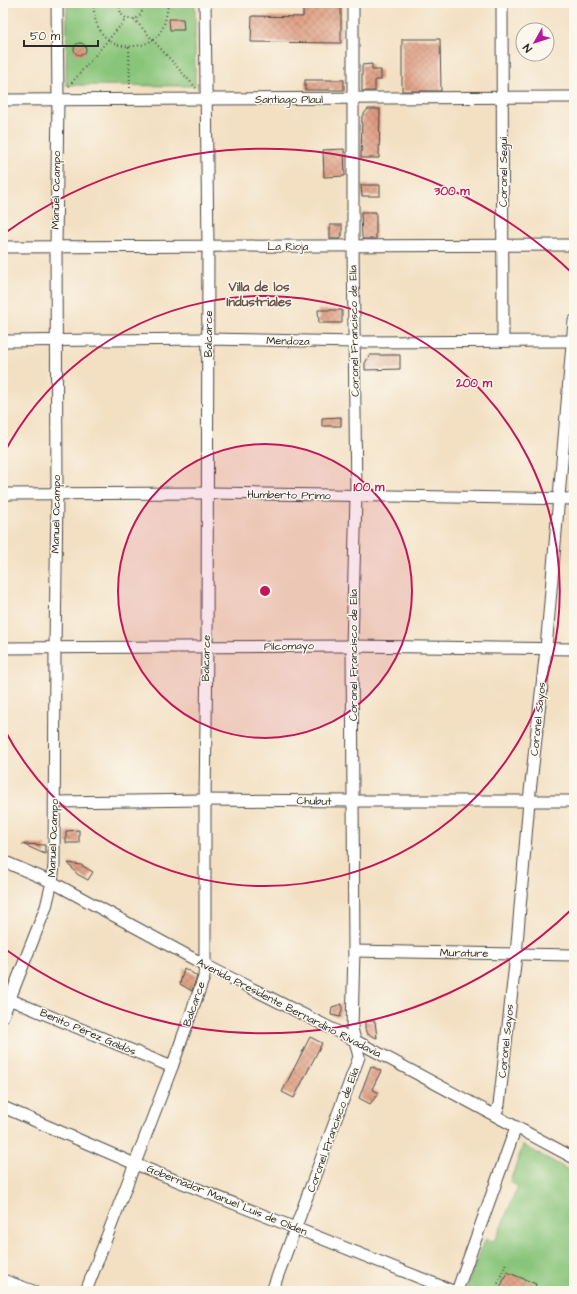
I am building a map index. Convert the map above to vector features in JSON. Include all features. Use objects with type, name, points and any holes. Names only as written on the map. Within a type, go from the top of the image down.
[{"type":"street","name":"Manuel Ocampo","points":[[3,1016],[6,998],[46,907],[52,882],[54,865],[57,494],[57,3]]},
{"type":"street","name":"Balcarce","points":[[86,1291],[172,1067],[204,977],[208,493],[208,246],[205,3]]},
{"type":"street","name":"Coronel Francisco de Elía","points":[[272,1291],[359,1057],[352,1028],[354,951],[352,646],[356,496],[352,99],[353,3]]},
{"type":"street","name":"Coronel Seguí","points":[[502,3],[503,341]]},
{"type":"street","name":"Santiago Plaul","points":[[3,100],[574,97]]},
{"type":"street","name":"La Rioja","points":[[3,247],[503,244],[574,245]]},
{"type":"street","name":"Coronel Sayos","points":[[495,1115],[499,1105],[516,955],[529,802],[546,649],[574,321]]},
{"type":"street","name":"Mendoza","points":[[3,341],[208,339],[355,342],[573,341]]},
{"type":"street","name":"Humberto Primo","points":[[3,494],[208,493],[574,499]]},
{"type":"street","name":"Pilcomayo","points":[[3,648],[352,646],[574,649]]},
{"type":"street","name":"Chubut","points":[[55,802],[205,800],[574,801]]},
{"type":"street","name":"Avenida Presidente Bernardino Rivadavia","points":[[3,860],[52,882],[205,964],[356,1041],[574,1158]]},
{"type":"street","name":"Murature","points":[[354,951],[574,955]]},
{"type":"street","name":"Benito Pérez Galdós","points":[[6,998],[172,1067]]},
{"type":"street","name":"Gobernador Manuel Luis de Oliden","points":[[3,1107],[135,1164],[453,1291]]},
{"type":"street","points":[[457,1291],[516,1127]]},
{"type":"street","points":[[3,1280],[33,1291]]},
{"type":"path","points":[[94,3],[93,12],[100,32],[107,40],[118,46],[129,47],[140,46],[152,40],[159,34],[168,12],[168,3]]},
{"type":"path","points":[[121,3],[121,14],[126,19],[137,18],[142,12],[141,3]]},
{"type":"path","points":[[58,99],[126,19]]},
{"type":"path","points":[[134,19],[206,99]]},
{"type":"path","points":[[129,47],[131,99]]},
{"type":"path","points":[[494,1291],[506,1263]]},
{"type":"green space","points":[[67,3],[195,3],[195,86],[66,85]]},
{"type":"green space","points":[[523,1145],[574,1173],[574,1291],[465,1291],[486,1238],[493,1241],[496,1239],[518,1186],[510,1182]]},
{"type":"building","points":[[303,4],[341,4],[341,43],[251,42],[252,16],[303,17]]},
{"type":"building","points":[[169,19],[183,19],[184,30],[170,30]]},
{"type":"building","points":[[402,39],[440,39],[441,91],[402,91]]},
{"type":"building","points":[[78,43],[82,43],[86,49],[82,55],[78,55],[74,51],[74,47]]},
{"type":"building","points":[[372,64],[372,70],[381,70],[381,80],[375,80],[375,91],[362,91],[362,65]]},
{"type":"building","points":[[305,80],[344,80],[344,90],[305,90]]},
{"type":"building","points":[[368,109],[380,109],[379,158],[361,158],[362,116]]},
{"type":"building","points":[[344,149],[345,176],[324,177],[323,150]]},
{"type":"building","points":[[361,185],[380,185],[380,196],[362,196]]},
{"type":"building","points":[[361,212],[376,212],[376,239],[363,239]]},
{"type":"building","points":[[330,225],[342,225],[342,236],[339,239],[330,239]]},
{"type":"building","points":[[318,310],[342,310],[342,323],[319,323]]},
{"type":"building","points":[[370,355],[400,355],[400,369],[365,370],[365,363]]},
{"type":"building","points":[[341,417],[341,426],[322,426],[322,418]]},
{"type":"building","points":[[79,830],[79,843],[66,843],[66,831]]},
{"type":"building","points":[[22,844],[45,845],[45,854]]},
{"type":"building","points":[[68,863],[81,865],[93,872],[88,880],[77,874]]},
{"type":"building","points":[[184,968],[197,976],[192,991],[180,984]]},
{"type":"building","points":[[342,1004],[340,1017],[331,1015],[332,1007]]},
{"type":"building","points":[[365,1021],[375,1021],[377,1038],[367,1034],[365,1029]]},
{"type":"building","points":[[310,1037],[322,1043],[294,1098],[282,1092]]},
{"type":"building","points":[[371,1066],[381,1071],[372,1089],[379,1093],[370,1104],[359,1098]]},
{"type":"building","points":[[507,1272],[536,1284],[534,1291],[499,1291]]},
{"type":"district","name":"Villa de los Industriales","points":[[259,294]]}]
